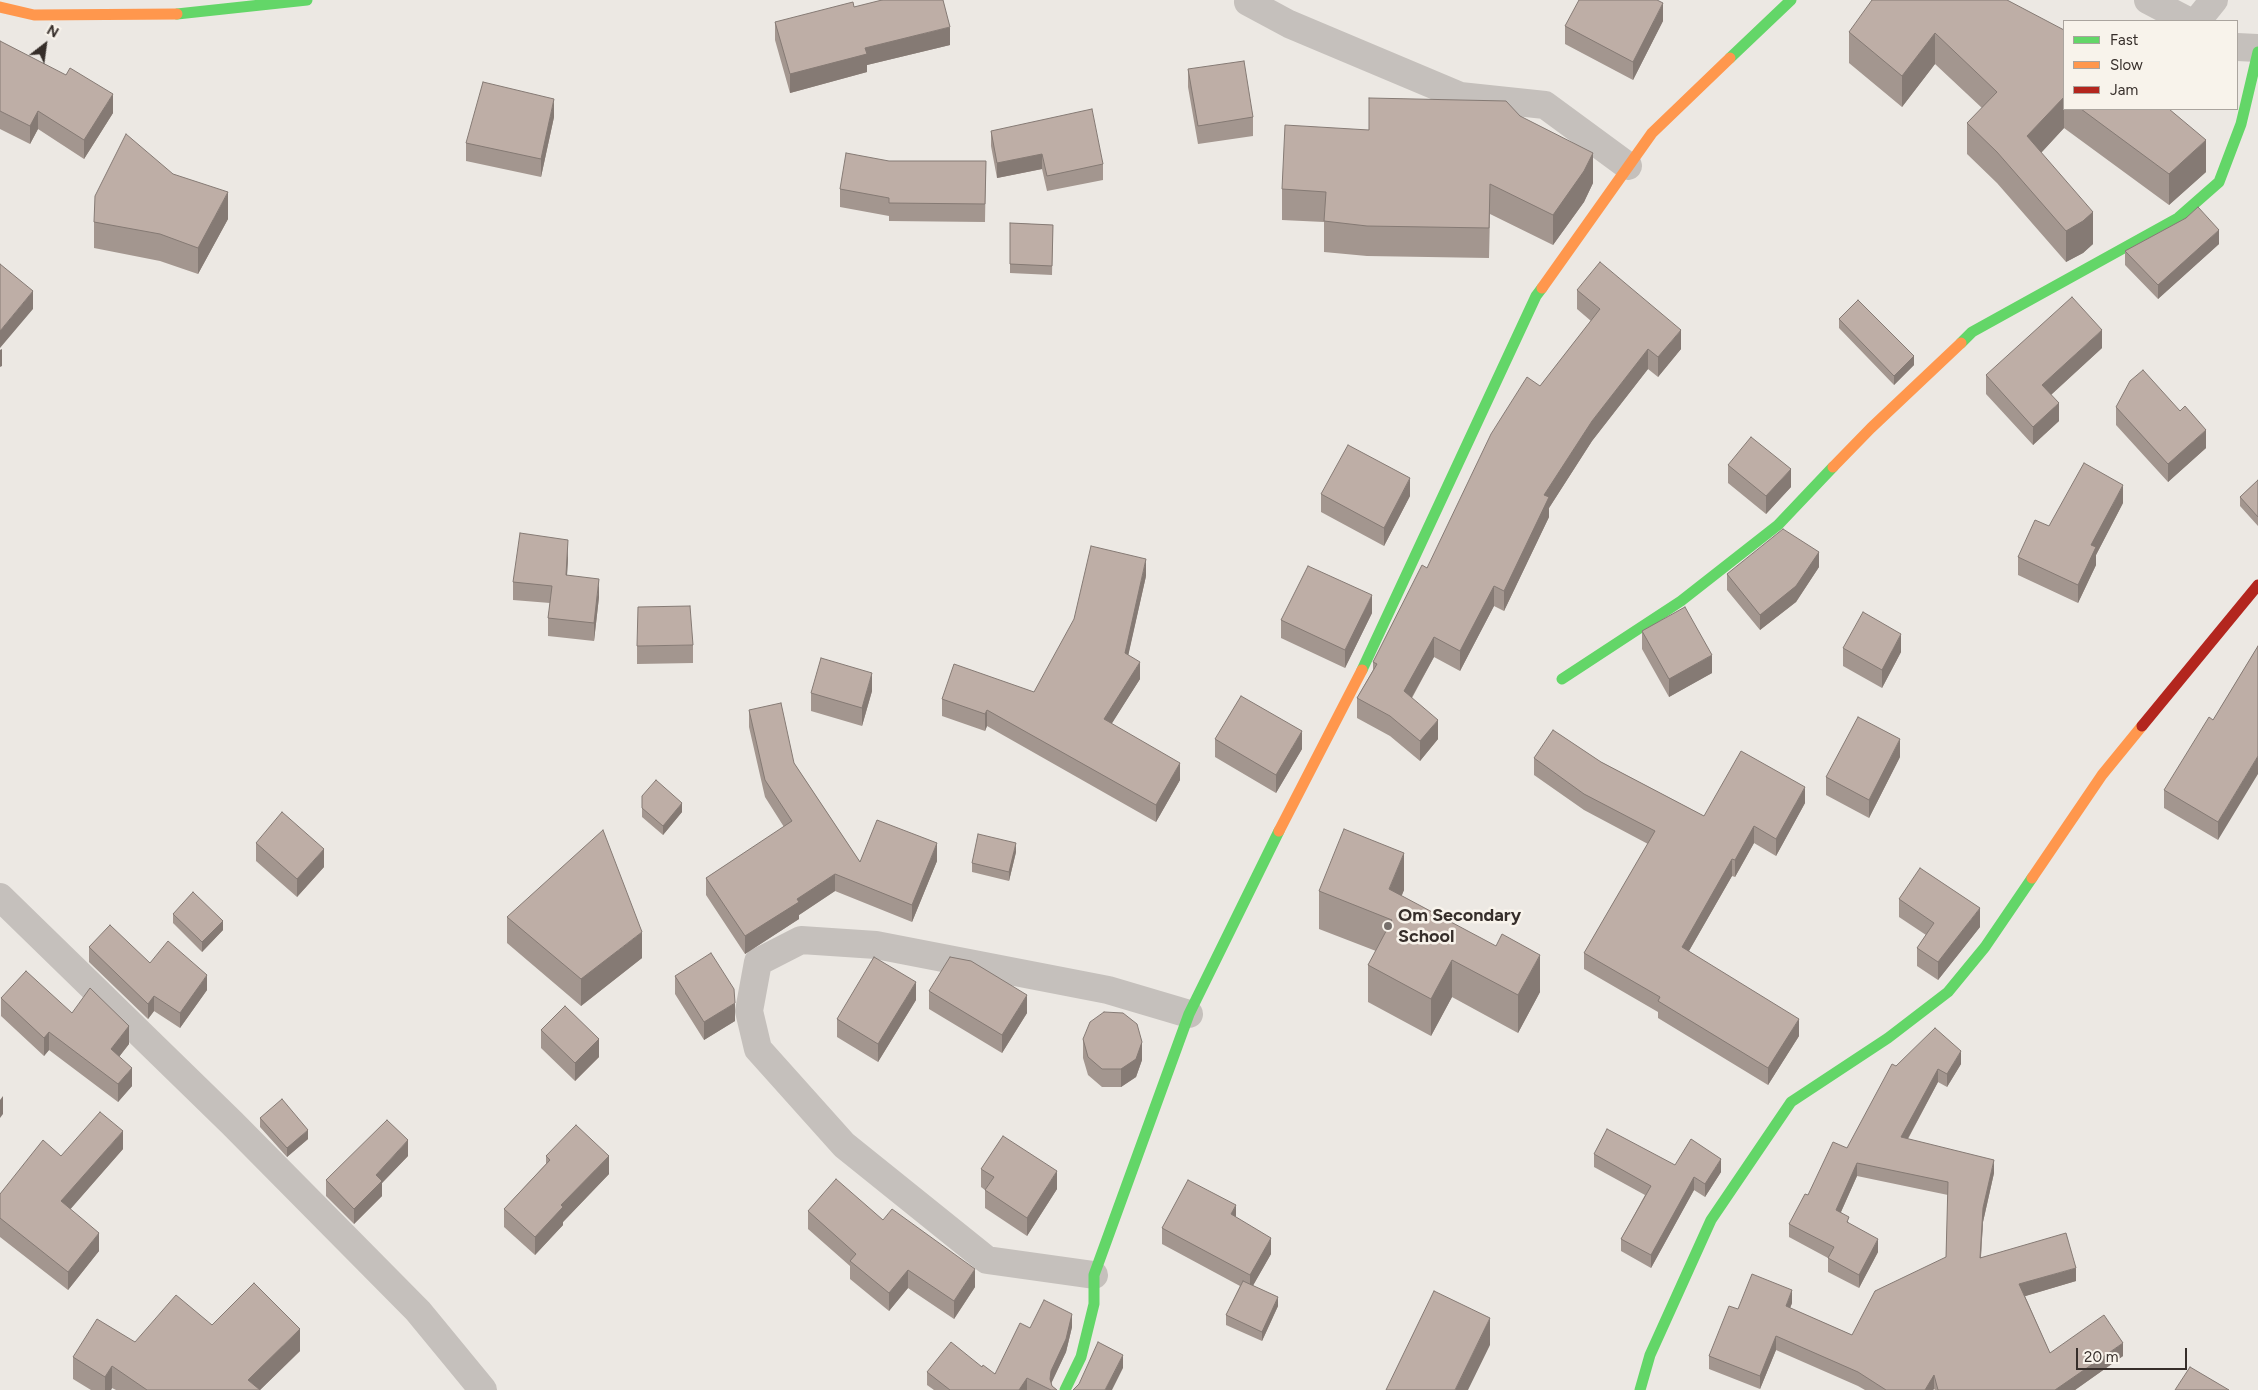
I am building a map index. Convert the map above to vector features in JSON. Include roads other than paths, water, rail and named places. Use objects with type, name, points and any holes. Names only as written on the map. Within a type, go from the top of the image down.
[{"type":"street","points":[[0,8],[170,15],[307,0]]},
{"type":"street","points":[[1064,1390],[1081,1357],[1094,1304],[1094,1275],[1189,1014],[1321,746],[1376,645],[1536,296],[1652,133],[1791,0]]},
{"type":"street","points":[[2148,0],[2186,20]]},
{"type":"street","points":[[2199,20],[2214,0]]},
{"type":"street","points":[[1248,2],[1289,24],[1460,96],[1545,105],[1628,166]]},
{"type":"street","points":[[1562,679],[1681,601],[1778,525],[1871,428],[1972,332],[2178,218],[2219,182],[2241,124],[2258,50],[2238,47]]},
{"type":"street","points":[[1640,1390],[1650,1355],[1711,1220],[1792,1102],[1888,1038],[1948,992],[1985,947],[2102,775],[2258,585]]},
{"type":"street","points":[[0,897],[232,1123],[418,1311],[484,1390]]},
{"type":"street","points":[[1094,1275],[987,1260],[844,1145],[758,1049],[749,1011],[758,962],[801,940],[876,945],[1108,990],[1189,1014]]},
{"type":"place","name":"Om Secondary School","points":[[1388,926]]}]
